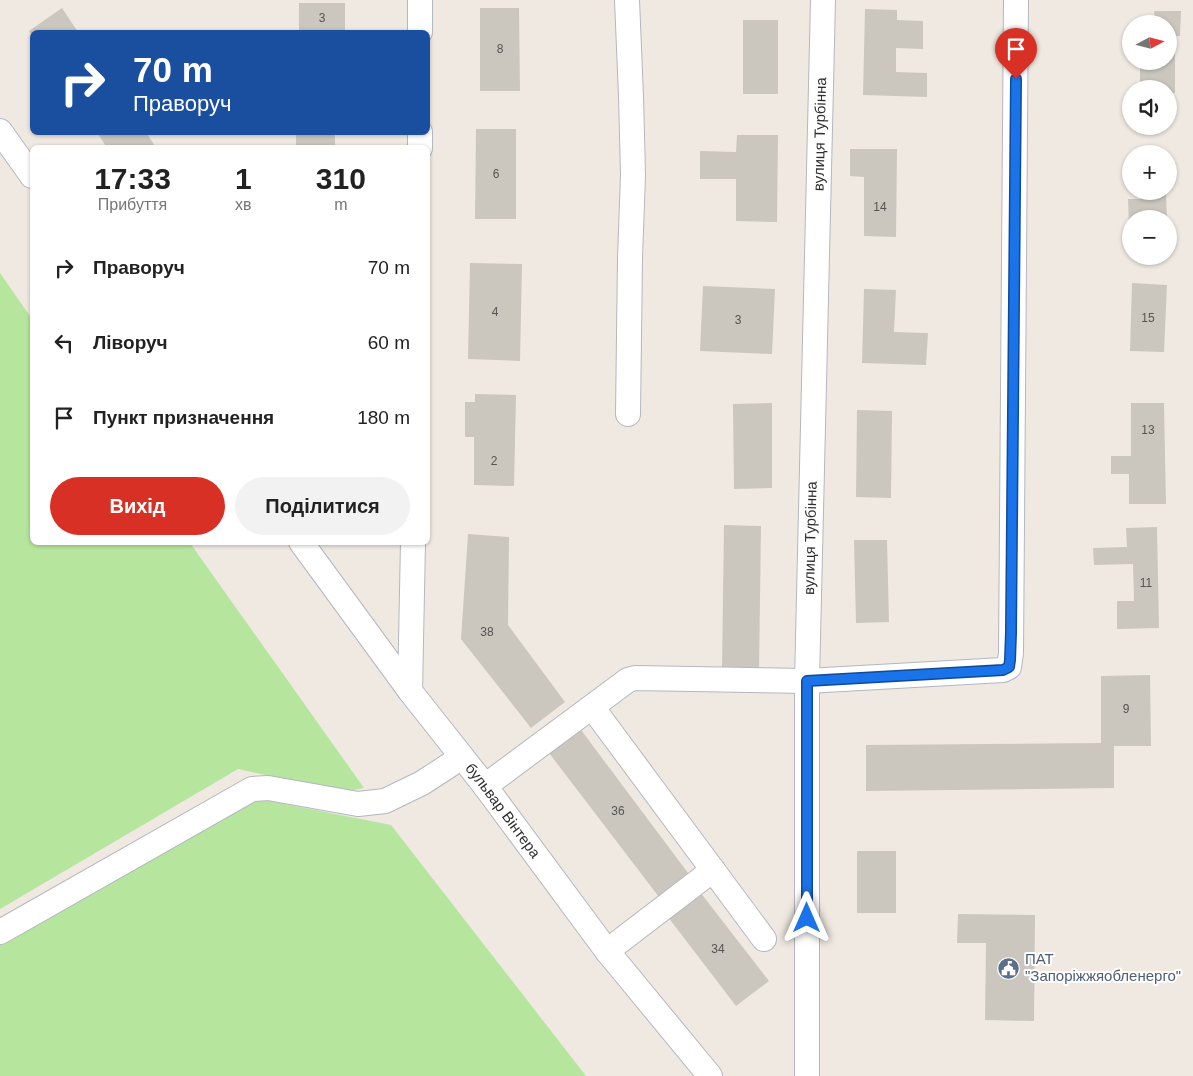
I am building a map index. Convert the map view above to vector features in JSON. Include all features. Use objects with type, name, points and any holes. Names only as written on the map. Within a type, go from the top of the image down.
[{"type":"street","points":[[420,0],[420,30]]},
{"type":"street","points":[[627,0],[633,175],[628,414]]},
{"type":"street","name":"вулиця Турбінна","points":[[807,1076],[807,681],[823,0]]},
{"type":"street","points":[[484,786],[628,680],[635,678],[807,681],[1003,670],[1009,667],[1011,623],[1016,0]]},
{"type":"street","points":[[0,131],[30,173]]},
{"type":"street","name":"бульвар Вінтера","points":[[303,545],[410,691],[484,786],[607,951],[710,1076]]},
{"type":"street","points":[[410,691],[413,545]]},
{"type":"street","points":[[592,706],[764,939]]},
{"type":"street","points":[[0,932],[252,789],[268,788],[358,804],[385,801],[422,783],[462,757]]},
{"type":"street","points":[[607,951],[713,870]]},
{"type":"green space","points":[[0,273],[30,316],[30,545],[191,545],[364,788],[342,792],[238,769],[0,909]]},
{"type":"green space","points":[[249,797],[391,825],[586,1076],[0,1076],[0,941]]},
{"type":"building","points":[[299,3],[345,3],[345,30],[299,30]]},
{"type":"building","points":[[62,8],[77,30],[30,30]]},
{"type":"building","points":[[480,8],[519,8],[520,91],[480,91]]},
{"type":"building","points":[[865,9],[897,10],[897,20],[923,21],[923,49],[896,48],[896,72],[927,73],[927,97],[863,95]]},
{"type":"building","points":[[1154,11],[1181,11],[1180,36],[1178,36],[1178,15],[1154,15]]},
{"type":"building","points":[[743,20],[778,20],[778,94],[743,94]]},
{"type":"building","points":[[1140,70],[1175,70],[1175,80],[1140,80]]},
{"type":"building","points":[[476,129],[516,129],[516,219],[475,219]]},
{"type":"building","points":[[99,135],[148,135],[154,145],[105,145]]},
{"type":"building","points":[[296,135],[335,135],[335,145],[296,145]]},
{"type":"building","points":[[737,135],[778,135],[777,222],[736,221],[736,179],[700,179],[700,151],[736,152]]},
{"type":"building","points":[[850,149],[897,149],[896,237],[864,236],[864,177],[850,176]]},
{"type":"building","points":[[1128,200],[1166,200],[1167,210],[1128,210]]},
{"type":"building","points":[[470,263],[522,264],[520,361],[468,359]]},
{"type":"building","points":[[1132,283],[1167,285],[1164,352],[1130,351]]},
{"type":"building","points":[[703,286],[775,289],[772,354],[700,351]]},
{"type":"building","points":[[864,289],[896,290],[894,332],[928,333],[926,365],[862,363]]},
{"type":"building","points":[[475,394],[516,395],[514,486],[474,485],[474,437],[465,437],[465,402],[475,402]]},
{"type":"building","points":[[772,403],[772,488],[734,489],[733,404]]},
{"type":"building","points":[[1131,403],[1164,403],[1166,504],[1129,504],[1129,474],[1111,474],[1111,456],[1131,456]]},
{"type":"building","points":[[857,410],[892,411],[891,498],[856,497]]},
{"type":"building","points":[[724,525],[761,526],[759,671],[722,670]]},
{"type":"building","points":[[1157,527],[1159,628],[1117,629],[1117,601],[1134,601],[1133,564],[1094,565],[1093,548],[1127,547],[1126,528]]},
{"type":"building","points":[[468,534],[509,537],[508,625],[565,702],[531,728],[461,639]]},
{"type":"building","points":[[854,540],[887,540],[889,622],[856,623]]},
{"type":"building","points":[[1150,675],[1151,746],[1114,746],[1114,788],[866,791],[866,745],[1101,743],[1101,676]]},
{"type":"building","points":[[578,726],[688,873],[659,897],[546,749]]},
{"type":"building","points":[[857,851],[896,851],[896,913],[857,913]]},
{"type":"building","points":[[700,892],[769,981],[736,1006],[668,917]]},
{"type":"building","points":[[958,914],[1035,915],[1034,1021],[985,1020],[986,943],[957,943]]},
{"type":"place","name":"ПАТ \"Запоріжжяобленерго\"","points":[[1009,968]]},
{"type":"route","points":[[807,918],[807,681],[1003,670],[1009,667],[1011,633],[1016,79]]}]
